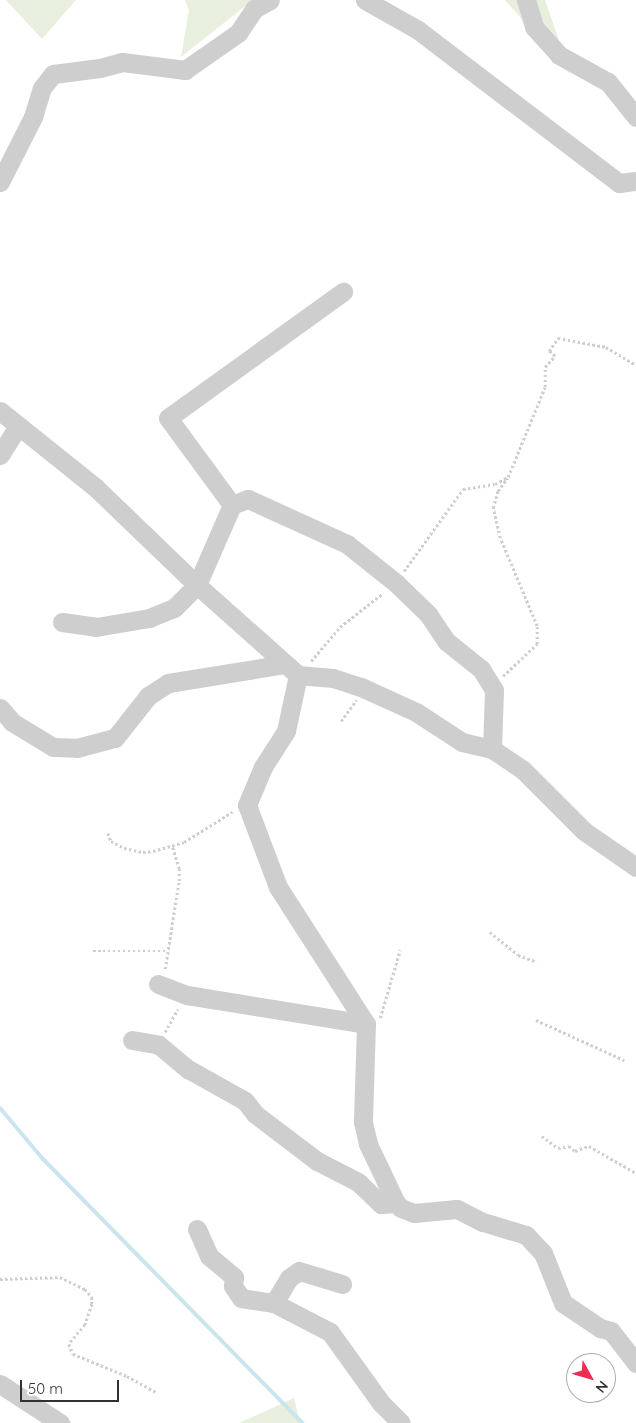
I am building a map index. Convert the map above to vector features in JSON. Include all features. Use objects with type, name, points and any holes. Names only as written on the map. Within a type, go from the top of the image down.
[{"type":"street","points":[[0,182],[33,117],[42,88],[53,74],[100,68],[122,62],[184,70],[238,33],[254,9],[270,0]]},
{"type":"street","points":[[365,0],[418,30],[619,184],[636,181]]},
{"type":"street","points":[[526,0],[534,27],[559,55],[608,82],[636,117]]},
{"type":"street","points":[[232,506],[168,418],[343,292]]},
{"type":"street","points":[[0,412],[95,487],[197,585],[292,669]]},
{"type":"street","points":[[0,455],[18,426]]},
{"type":"street","points":[[62,622],[96,627],[149,618],[174,608],[197,585],[232,506],[248,499],[301,521],[347,544],[396,583],[428,614],[446,641],[481,669],[492,686],[492,749]]},
{"type":"street","points":[[292,669],[286,731],[263,767],[248,809],[278,886],[366,1024],[363,1122],[368,1144],[396,1202],[402,1208],[414,1213],[457,1209],[483,1222],[526,1235],[543,1253],[563,1302],[600,1328],[611,1331],[636,1363]]},
{"type":"street","points":[[0,708],[12,722],[53,747],[77,748],[115,738],[148,696],[168,683],[292,669],[333,678],[361,687],[416,712],[462,742],[492,749],[523,770],[584,831],[636,867]]},
{"type":"street","points":[[158,984],[187,995],[366,1024]]},
{"type":"street","points":[[132,1040],[159,1045],[188,1069],[245,1101],[255,1114],[317,1162],[358,1182],[381,1204],[396,1202]]},
{"type":"street","points":[[197,1229],[209,1256],[234,1277],[234,1286],[241,1298],[274,1303],[330,1332],[381,1404],[401,1423]]},
{"type":"street","points":[[274,1303],[289,1278],[298,1271],[342,1284]]},
{"type":"street","points":[[0,1384],[60,1423]]},
{"type":"path","points":[[492,686],[537,644],[537,626],[500,538],[493,508],[498,491],[508,477],[544,387],[545,366],[555,356],[549,351],[558,338],[606,347],[636,365]]},
{"type":"path","points":[[292,669],[340,627],[396,583],[463,489],[495,484],[508,477]]},
{"type":"path","points":[[341,721],[354,706],[361,687]]},
{"type":"path","points":[[108,833],[111,841],[137,852],[172,846],[209,829],[219,818],[226,818],[238,809],[248,809]]},
{"type":"path","points":[[158,984],[164,974],[166,951],[174,926],[179,881],[179,869],[172,846]]},
{"type":"path","points":[[490,932],[518,955],[537,962]]},
{"type":"path","points":[[366,1024],[378,1025],[400,950]]},
{"type":"path","points":[[93,952],[166,951]]},
{"type":"path","points":[[159,1045],[187,995]]},
{"type":"path","points":[[536,1020],[624,1060]]},
{"type":"path","points":[[542,1136],[558,1148],[569,1146],[575,1151],[589,1146],[636,1173]]},
{"type":"path","points":[[0,1280],[60,1277],[85,1289],[92,1297],[92,1304],[85,1325],[70,1344],[73,1354],[156,1392]]},
{"type":"green space","points":[[6,0],[76,0],[42,39]]},
{"type":"green space","points":[[185,0],[253,0],[181,57],[189,10]]},
{"type":"green space","points":[[505,0],[545,0],[571,75]]},
{"type":"green space","points":[[294,1398],[300,1423],[239,1423]]},
{"type":"waterway","points":[[0,1108],[43,1159],[302,1423]]}]
